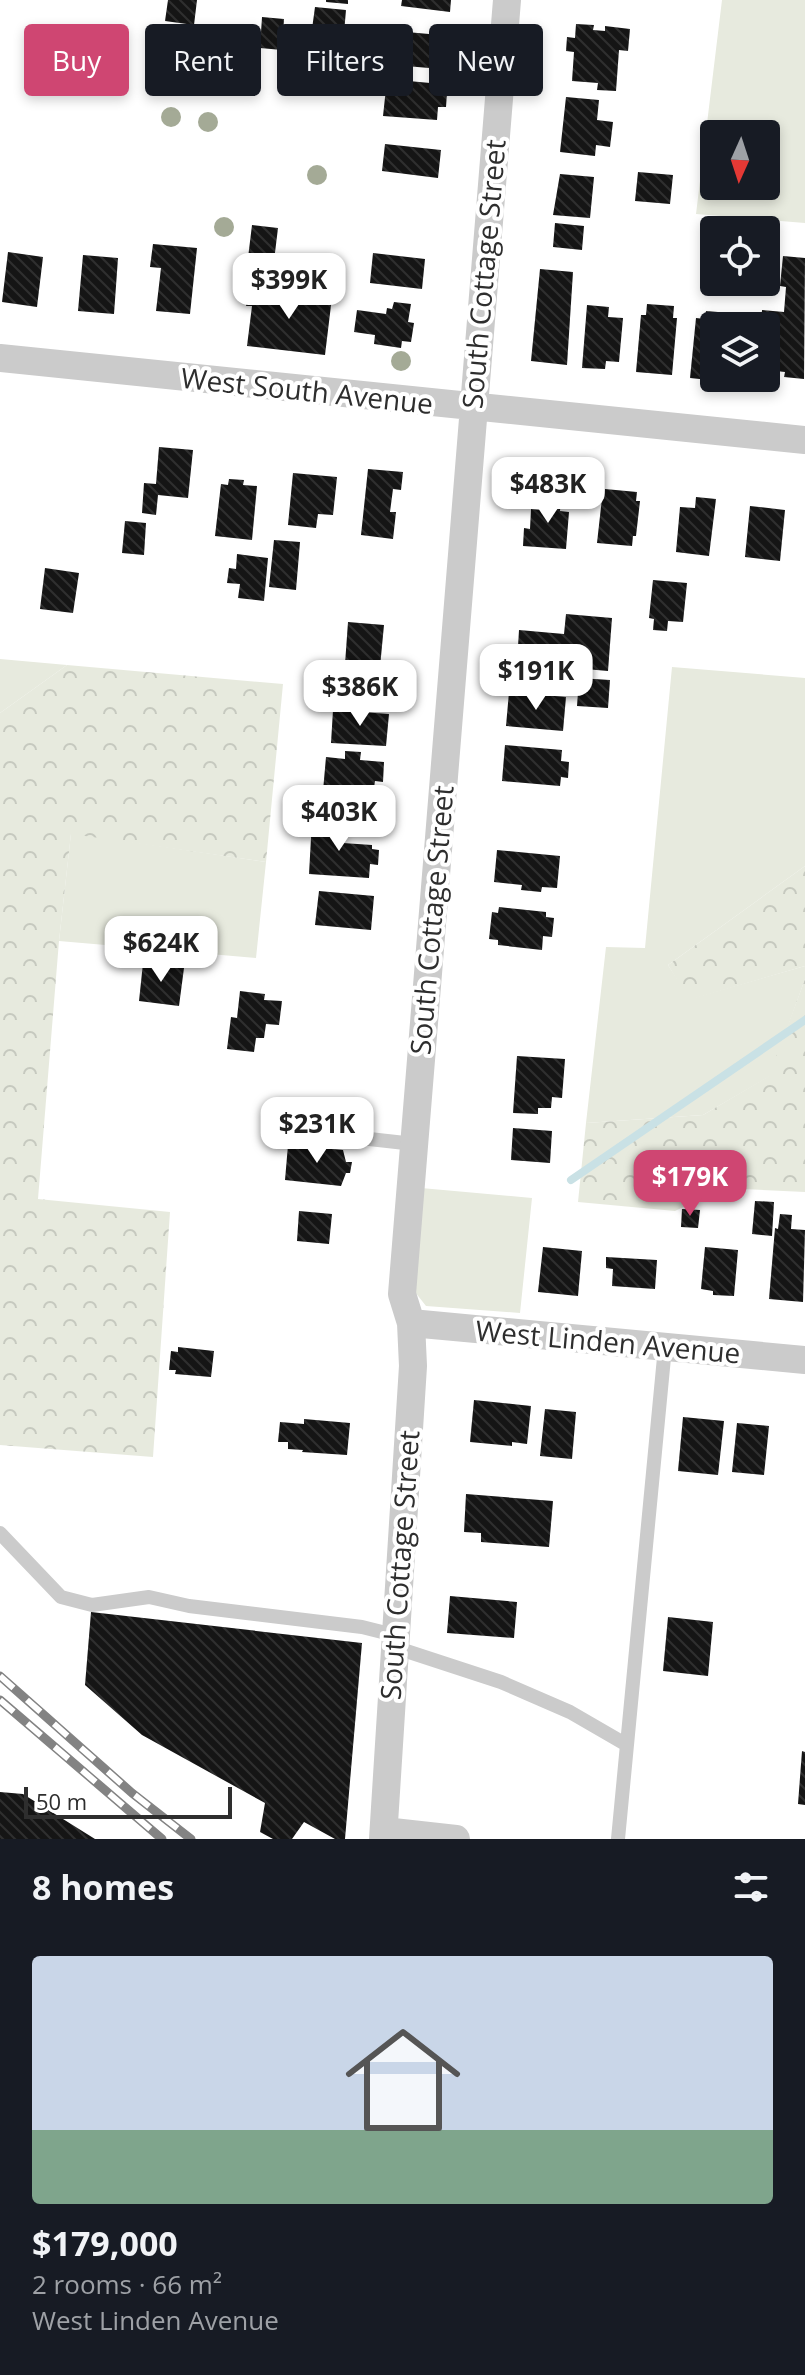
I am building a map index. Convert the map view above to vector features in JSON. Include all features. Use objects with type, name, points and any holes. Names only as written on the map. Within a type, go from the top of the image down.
[{"type":"street","name":"South Cottage Street","points":[[384,1835],[413,1366],[411,1323],[402,1294],[507,0]]},
{"type":"street","name":"West South Avenue","points":[[0,358],[805,440]]},
{"type":"street","name":"West Linden Avenue","points":[[411,1323],[805,1360]]},
{"type":"street","points":[[384,1835],[456,1839]]},
{"type":"lane","points":[[271,1128],[414,1144]]},
{"type":"lane","points":[[618,1839],[665,1347]]},
{"type":"lane","points":[[0,1533],[61,1597],[73,1602],[106,1605],[149,1597],[189,1606],[362,1627],[570,1712],[627,1745]]},
{"type":"green space","points":[[722,0],[805,0],[805,223],[780,221],[780,216],[696,214],[700,181],[700,200],[780,200],[780,120],[707,120]]},
{"type":"green space","points":[[0,659],[67,665],[0,713]]},
{"type":"green space","points":[[67,665],[283,684],[266,862],[71,834],[38,1199],[170,1212],[153,1457],[0,1445],[0,713]]},
{"type":"green space","points":[[672,667],[805,678],[805,866],[668,965],[690,999],[805,966],[805,979],[770,1076],[703,1115],[586,1123],[606,947],[645,948]]},
{"type":"green space","points":[[71,833],[266,862],[256,958],[59,941]]},
{"type":"green space","points":[[805,866],[805,966],[689,1000],[668,965]]},
{"type":"green space","points":[[805,979],[805,1192],[723,1188],[675,1211],[578,1202],[586,1123],[703,1115],[769,1076]]},
{"type":"green space","points":[[421,1188],[532,1198],[520,1313],[426,1306],[415,1292]]},
{"type":"building","points":[[168,0],[197,0],[194,24],[165,21]]},
{"type":"building","points":[[348,0],[348,4],[326,2]]},
{"type":"building","points":[[402,0],[451,0],[450,12],[401,6]]},
{"type":"building","points":[[315,7],[346,10],[345,24],[313,24]]},
{"type":"building","points":[[262,17],[284,19],[284,24],[277,24],[277,50],[261,48]]},
{"type":"building","points":[[576,24],[594,25],[593,30],[605,31],[605,26],[630,29],[628,51],[619,50],[616,91],[597,90],[598,83],[572,81],[574,52],[566,51],[567,37],[575,38]]},
{"type":"building","points":[[413,33],[429,34],[429,68],[413,67]]},
{"type":"building","points":[[413,81],[429,83],[429,96],[447,96],[446,107],[438,107],[437,120],[383,116],[385,96],[413,96]]},
{"type":"building","points":[[566,97],[599,100],[597,120],[613,122],[610,147],[596,145],[595,156],[560,152]]},
{"type":"building","points":[[385,144],[441,150],[438,178],[382,171]]},
{"type":"building","points":[[638,172],[673,175],[670,204],[635,201]]},
{"type":"building","points":[[560,174],[594,177],[590,218],[553,215]]},
{"type":"building","points":[[555,223],[584,226],[582,250],[553,247]]},
{"type":"building","points":[[252,225],[278,228],[274,261],[248,258]]},
{"type":"building","points":[[153,244],[197,248],[190,314],[156,311],[161,268],[150,267]]},
{"type":"building","points":[[8,252],[43,257],[37,307],[2,302]]},
{"type":"building","points":[[373,253],[425,259],[422,289],[370,283]]},
{"type":"building","points":[[83,255],[118,258],[114,314],[78,311]]},
{"type":"building","points":[[783,256],[805,258],[804,379],[784,377],[785,372],[780,371],[780,312],[762,312],[762,310],[784,312],[786,287],[780,286]]},
{"type":"building","points":[[540,269],[573,272],[567,365],[531,361]]},
{"type":"building","points":[[248,288],[332,297],[325,355],[247,346],[252,306],[246,306]]},
{"type":"building","points":[[394,302],[411,304],[408,322],[414,323],[411,342],[402,341],[401,348],[374,344],[375,335],[354,332],[357,310],[386,314],[387,308],[392,309]]},
{"type":"building","points":[[647,304],[674,306],[673,318],[677,318],[672,375],[636,372],[641,315],[646,315]]},
{"type":"building","points":[[587,305],[609,307],[608,317],[623,318],[619,362],[606,361],[605,369],[582,368]]},
{"type":"building","points":[[696,318],[700,318],[700,379],[690,378]]},
{"type":"building","points":[[159,447],[193,450],[188,498],[158,495],[156,515],[142,513],[144,483],[156,484]]},
{"type":"building","points":[[368,469],[403,472],[401,490],[393,489],[390,512],[396,512],[393,539],[361,535]]},
{"type":"building","points":[[293,473],[337,477],[333,515],[318,514],[316,528],[288,525]]},
{"type":"building","points":[[229,479],[244,480],[243,485],[257,486],[252,540],[215,536],[221,484],[228,485]]},
{"type":"building","points":[[605,489],[637,492],[636,501],[640,501],[632,546],[597,543]]},
{"type":"building","points":[[541,495],[561,497],[560,511],[569,512],[566,549],[523,546],[524,528],[530,529],[531,509],[539,510]]},
{"type":"building","points":[[696,497],[716,499],[709,556],[676,552],[680,507],[695,508]]},
{"type":"building","points":[[750,506],[785,510],[780,561],[745,557]]},
{"type":"building","points":[[125,521],[146,523],[144,555],[122,553]]},
{"type":"building","points":[[274,540],[300,542],[296,590],[269,587]]},
{"type":"building","points":[[237,554],[268,558],[264,601],[238,598],[240,584],[227,583],[229,568],[236,569]]},
{"type":"building","points":[[45,568],[79,573],[73,613],[40,609]]},
{"type":"building","points":[[653,580],[687,583],[683,622],[668,621],[667,631],[653,630],[654,619],[649,618]]},
{"type":"building","points":[[566,614],[612,618],[608,671],[517,663],[519,630],[564,634]]},
{"type":"building","points":[[348,622],[384,625],[380,667],[345,664]]},
{"type":"building","points":[[579,678],[610,680],[608,708],[577,706]]},
{"type":"building","points":[[509,692],[566,697],[563,731],[506,726]]},
{"type":"building","points":[[333,710],[389,714],[386,746],[331,743]]},
{"type":"building","points":[[505,745],[562,750],[561,761],[569,762],[568,778],[561,777],[560,786],[502,781]]},
{"type":"building","points":[[345,751],[361,752],[360,760],[384,762],[383,782],[375,781],[373,795],[323,791],[326,757],[345,759]]},
{"type":"building","points":[[312,820],[344,822],[343,843],[372,845],[372,849],[379,850],[378,865],[370,864],[369,878],[309,874]]},
{"type":"building","points":[[497,850],[560,856],[557,888],[542,887],[541,892],[521,890],[522,885],[494,882]]},
{"type":"building","points":[[319,891],[374,896],[371,930],[315,925]]},
{"type":"building","points":[[499,907],[546,912],[546,917],[554,918],[552,937],[543,936],[542,950],[498,945],[498,940],[489,939],[492,912],[498,913]]},
{"type":"building","points":[[143,963],[184,968],[179,1006],[139,1001]]},
{"type":"building","points":[[240,991],[265,994],[264,1000],[282,1001],[279,1025],[266,1024],[264,1038],[256,1038],[254,1052],[227,1049],[231,1017],[237,1018]]},
{"type":"building","points":[[517,1056],[565,1059],[562,1098],[552,1097],[551,1108],[538,1108],[538,1114],[513,1113]]},
{"type":"building","points":[[513,1128],[552,1131],[550,1163],[511,1160]]},
{"type":"building","points":[[288,1145],[343,1150],[346,1162],[352,1162],[350,1173],[346,1173],[341,1186],[285,1180]]},
{"type":"building","points":[[755,1201],[774,1202],[772,1236],[752,1234]]},
{"type":"building","points":[[682,1209],[700,1210],[698,1228],[681,1227]]},
{"type":"building","points":[[299,1211],[332,1214],[329,1244],[297,1241]]},
{"type":"building","points":[[780,1214],[792,1215],[791,1229],[805,1230],[803,1302],[769,1299],[775,1228],[778,1229]]},
{"type":"building","points":[[543,1247],[582,1251],[578,1296],[538,1292]]},
{"type":"building","points":[[705,1247],[738,1250],[734,1296],[713,1295],[713,1291],[701,1289]]},
{"type":"building","points":[[606,1257],[657,1260],[655,1289],[612,1286],[613,1269],[606,1268]]},
{"type":"building","points":[[178,1347],[214,1351],[211,1377],[175,1374],[176,1370],[169,1370],[171,1351],[178,1352]]},
{"type":"building","points":[[474,1400],[531,1406],[527,1444],[512,1442],[512,1446],[470,1442]]},
{"type":"building","points":[[545,1409],[576,1412],[572,1459],[540,1456]]},
{"type":"building","points":[[683,1417],[724,1421],[718,1475],[678,1471]]},
{"type":"building","points":[[304,1419],[350,1423],[347,1455],[302,1452],[288,1449],[288,1442],[278,1442],[280,1422],[304,1424]]},
{"type":"building","points":[[737,1423],[769,1426],[764,1475],[732,1472]]},
{"type":"building","points":[[466,1494],[553,1501],[549,1547],[481,1542],[481,1533],[464,1532]]},
{"type":"building","points":[[450,1596],[517,1602],[514,1638],[447,1633]]},
{"type":"building","points":[[91,1612],[362,1643],[345,1839],[335,1839],[304,1822],[292,1839],[273,1839],[260,1832],[265,1803],[142,1735],[85,1685]]},
{"type":"building","points":[[668,1617],[713,1622],[708,1676],[663,1671]]},
{"type":"building","points":[[802,1751],[805,1752],[805,1805],[798,1804]]},
{"type":"building","points":[[0,1792],[23,1794],[95,1839],[0,1839]]},
{"type":"waterway","points":[[571,1180],[805,1020]]},
{"type":"railway","points":[[0,1676],[132,1793],[191,1839]]},
{"type":"railway","points":[[0,1700],[162,1839]]}]
